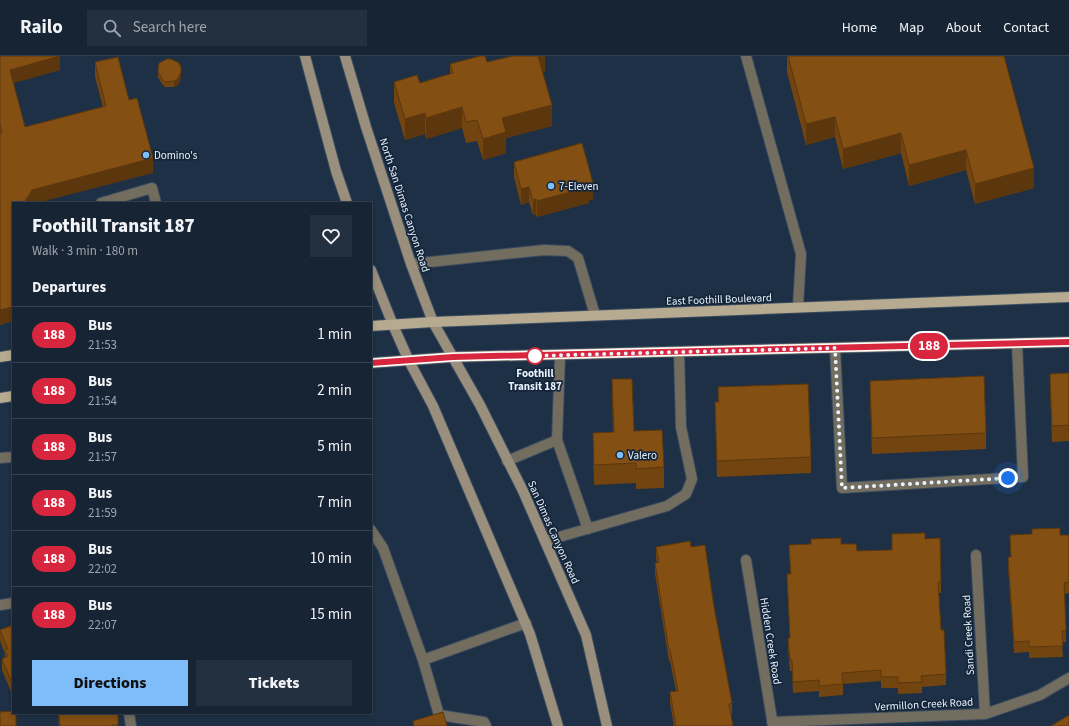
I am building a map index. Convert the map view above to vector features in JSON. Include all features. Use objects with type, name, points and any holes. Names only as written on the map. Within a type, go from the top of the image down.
[{"type":"main road","name":"East Foothill Boulevard","points":[[372,326],[596,315],[1069,297]]},
{"type":"main road","points":[[372,363],[453,357],[560,356],[1069,342]]},
{"type":"main road","points":[[0,357],[12,355]]},
{"type":"main road","points":[[0,398],[12,396]]},
{"type":"street","points":[[305,56],[336,171],[347,202]]},
{"type":"street","name":"North San Dimas Canyon Road","points":[[345,56],[366,127],[411,264],[433,322],[453,357]]},
{"type":"street","points":[[746,56],[801,254],[798,307]]},
{"type":"street","points":[[104,202],[152,188],[156,202]]},
{"type":"street","points":[[411,264],[544,250],[568,251],[578,258],[596,315]]},
{"type":"street","points":[[372,272],[409,361],[433,406],[526,623],[558,726]]},
{"type":"street","points":[[835,348],[842,488],[1023,477],[1017,344]]},
{"type":"street","points":[[545,541],[667,506],[686,494],[692,479],[681,427],[679,352]]},
{"type":"street","points":[[560,356],[557,440],[588,529]]},
{"type":"street","name":"San Dimas Canyon Road","points":[[453,357],[480,405],[523,491],[586,635],[607,726]]},
{"type":"street","points":[[507,461],[557,440]]},
{"type":"street","points":[[0,458],[12,457]]},
{"type":"street","points":[[372,532],[383,548],[423,660],[439,715],[484,722],[486,726]]},
{"type":"street","name":"Sandi Creek Road","points":[[976,555],[985,714]]},
{"type":"street","name":"Hidden Creek Road","points":[[746,560],[773,724]]},
{"type":"street","points":[[0,605],[12,603]]},
{"type":"street","points":[[423,660],[526,623]]},
{"type":"street","name":"Vermillon Creek Road","points":[[773,724],[895,722],[985,714],[1040,695],[1069,678]]},
{"type":"street","points":[[129,714],[132,726]]},
{"type":"building","points":[[0,56],[60,56],[10,70],[25,127],[106,106],[95,62],[118,57],[129,100],[137,98],[153,158],[32,190],[25,202],[12,202],[12,307],[0,310],[0,134],[2,133],[0,124]]},
{"type":"building","points":[[485,56],[487,62],[513,56],[538,56],[552,105],[502,118],[506,132],[483,139],[477,120],[466,122],[462,107],[426,118],[425,113],[405,119],[394,82],[417,75],[420,83],[453,73],[450,64]]},
{"type":"building","points":[[788,56],[1004,56],[1034,168],[975,184],[966,150],[909,165],[901,133],[843,149],[835,117],[806,124]]},
{"type":"building","points":[[167,59],[171,59],[179,63],[181,72],[178,79],[165,82],[158,71],[159,63]]},
{"type":"building","points":[[582,143],[593,183],[588,184],[589,187],[537,201],[536,199],[533,200],[529,187],[521,189],[514,162]]},
{"type":"building","points":[[1069,373],[1069,425],[1052,426],[1050,374]]},
{"type":"building","points":[[984,376],[986,433],[872,438],[870,381]]},
{"type":"building","points":[[612,379],[632,379],[634,431],[662,430],[664,467],[636,469],[636,463],[594,465],[593,433],[614,432]]},
{"type":"building","points":[[808,384],[811,457],[717,461],[715,402],[719,402],[718,387]]},
{"type":"building","points":[[1060,528],[1060,535],[1069,535],[1069,582],[1064,583],[1066,631],[1062,631],[1063,646],[1029,647],[1029,641],[1014,642],[1008,557],[1011,557],[1010,535],[1032,534],[1032,529]]},
{"type":"building","points":[[925,533],[925,539],[940,538],[941,582],[938,582],[941,630],[944,630],[946,674],[921,676],[922,682],[898,683],[898,677],[881,677],[881,670],[842,673],[843,684],[819,686],[819,680],[793,682],[792,660],[790,660],[788,638],[790,638],[787,574],[791,574],[789,545],[811,544],[811,539],[841,538],[841,544],[856,544],[857,551],[892,550],[892,534]]},
{"type":"building","points":[[690,541],[691,547],[705,545],[714,607],[732,703],[729,704],[733,726],[676,726],[670,692],[678,691],[669,650],[655,563],[659,562],[656,547]]},
{"type":"building","points":[[12,625],[12,683],[2,659],[8,656],[5,650],[8,649],[0,630]]},
{"type":"building","points":[[12,711],[12,714],[16,714],[16,726],[0,726],[0,712]]},
{"type":"building","points":[[443,712],[447,726],[414,726],[413,721]]},
{"type":"building","points":[[59,714],[118,714],[118,725],[60,726]]},
{"type":"building","points":[[1069,715],[1069,726],[1051,726]]},
{"type":"bus line","name":"188","points":[[372,363],[453,357],[560,356],[1069,342]]},
{"type":"place","name":"Domino's","points":[[146,155]]},
{"type":"place","name":"7-Eleven","points":[[551,186]]},
{"type":"place","name":"Foothill Transit 187","points":[[535,356]]},
{"type":"place","name":"Valero","points":[[620,455]]},
{"type":"route","points":[[535,356],[530,356],[835,348],[842,488],[1008,478]]}]
